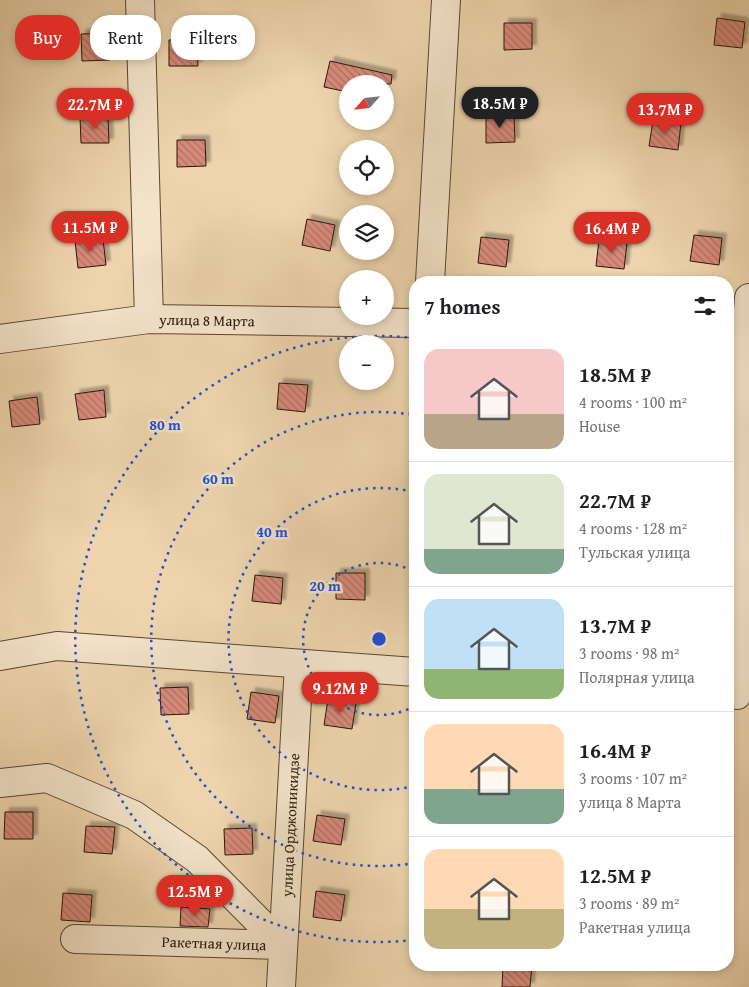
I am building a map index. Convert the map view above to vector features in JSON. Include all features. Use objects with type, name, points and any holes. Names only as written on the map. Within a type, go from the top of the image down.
[{"type":"street","points":[[140,0],[149,319]]},
{"type":"street","points":[[430,276],[446,0]]},
{"type":"street","points":[[738,695],[741,339],[749,298]]},
{"type":"street","name":"улица 8 Марта","points":[[0,339],[149,319],[409,323]]},
{"type":"street","points":[[0,656],[57,646],[409,672]]},
{"type":"street","name":"улица Орджоникидзе","points":[[281,987],[299,664]]},
{"type":"street","name":"Ракетная улица","points":[[0,783],[47,778],[134,816],[196,859],[282,945]]},
{"type":"street","name":"Ракетная улица","points":[[75,939],[282,945]]},
{"type":"building","points":[[717,18],[745,22],[742,48],[714,45]]},
{"type":"building","points":[[504,23],[532,23],[532,49],[504,50]]},
{"type":"building","points":[[81,34],[90,34],[90,60],[110,60],[82,61]]},
{"type":"building","points":[[169,40],[171,40],[171,60],[198,60],[198,66],[169,66]]},
{"type":"building","points":[[330,61],[392,75],[339,75],[339,90],[324,87]]},
{"type":"building","points":[[514,115],[515,142],[486,143],[486,116]]},
{"type":"building","points":[[108,116],[109,143],[81,143],[80,117]]},
{"type":"building","points":[[653,120],[681,123],[678,150],[649,146]]},
{"type":"building","points":[[177,140],[205,140],[206,166],[177,167]]},
{"type":"building","points":[[307,219],[335,225],[330,251],[302,245]]},
{"type":"building","points":[[694,235],[722,238],[719,265],[690,261]]},
{"type":"building","points":[[481,237],[509,240],[506,267],[478,263]]},
{"type":"building","points":[[103,239],[106,265],[78,268],[75,241]]},
{"type":"building","points":[[599,240],[627,243],[624,269],[596,266]]},
{"type":"building","points":[[279,383],[308,385],[305,412],[277,409]]},
{"type":"building","points":[[104,390],[106,417],[79,420],[75,394]]},
{"type":"building","points":[[37,397],[40,424],[12,427],[9,401]]},
{"type":"building","points":[[336,573],[365,573],[365,600],[336,599]]},
{"type":"building","points":[[255,575],[283,578],[281,604],[252,601]]},
{"type":"building","points":[[188,687],[189,714],[161,715],[160,688]]},
{"type":"building","points":[[251,692],[279,696],[275,723],[247,719]]},
{"type":"building","points":[[328,699],[356,703],[352,729],[324,725]]},
{"type":"building","points":[[5,812],[33,812],[33,839],[4,839]]},
{"type":"building","points":[[317,815],[345,819],[341,845],[313,841]]},
{"type":"building","points":[[86,826],[115,827],[112,854],[84,852]]},
{"type":"building","points":[[252,828],[253,854],[225,855],[224,829]]},
{"type":"building","points":[[316,891],[345,895],[341,921],[313,917]]},
{"type":"building","points":[[63,893],[92,895],[90,922],[61,920]]},
{"type":"building","points":[[181,907],[210,909],[208,927],[180,926]]},
{"type":"building","points":[[503,971],[531,971],[530,987],[502,987]]}]
